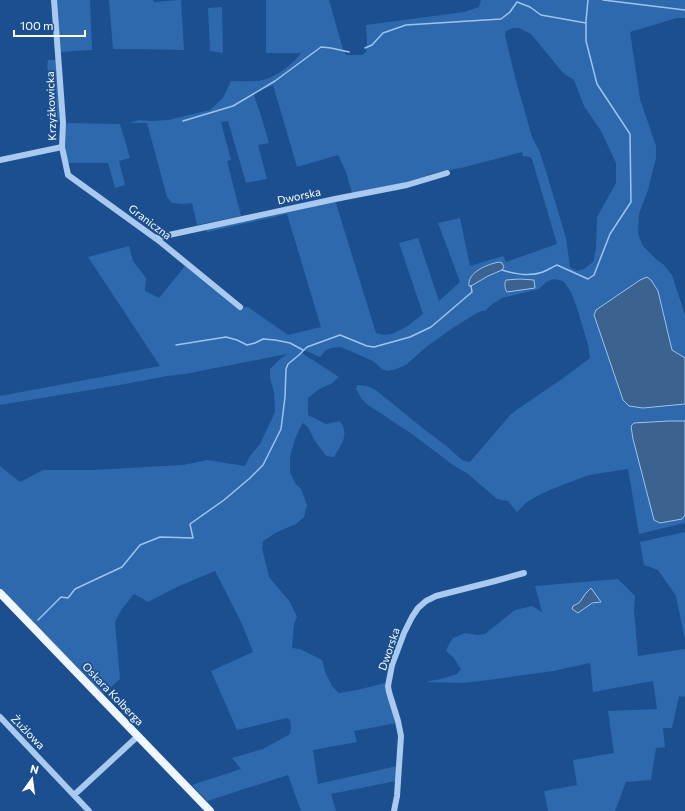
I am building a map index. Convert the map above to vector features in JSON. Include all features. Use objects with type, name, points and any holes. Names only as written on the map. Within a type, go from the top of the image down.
[{"type":"main road","name":"Oskara Kolberga","points":[[0,593],[210,811]]},
{"type":"street","name":"Krzyżkowicka","points":[[0,160],[62,148],[63,122],[54,0]]},
{"type":"street","name":"Graniczna","points":[[62,148],[68,175],[155,238],[240,307]]},
{"type":"street","name":"Dworska","points":[[155,238],[406,185],[447,173]]},
{"type":"street","name":"Dworska","points":[[394,811],[397,801],[401,736],[388,686],[392,665],[404,633],[412,617],[418,608],[426,601],[436,596],[524,573]]},
{"type":"street","name":"Żużlowa","points":[[0,717],[89,811]]},
{"type":"street","points":[[74,795],[138,736]]},
{"type":"shaded area","points":[[56,0],[90,0],[92,50],[60,52]]},
{"type":"shaded area","points":[[109,0],[153,0],[154,2],[181,0],[184,50],[113,49]]},
{"type":"shaded area","points":[[266,0],[329,0],[346,55],[362,55],[366,52],[366,25],[464,12],[479,7],[481,0],[685,0],[685,18],[677,18],[630,32],[640,99],[656,146],[656,158],[648,190],[639,214],[638,234],[643,246],[664,265],[672,275],[685,315],[685,358],[672,350],[668,330],[640,280],[596,310],[594,315],[643,408],[685,404],[685,523],[639,534],[628,469],[589,475],[557,487],[527,502],[517,512],[508,501],[497,499],[468,474],[368,405],[361,398],[356,389],[357,385],[360,385],[368,386],[377,391],[462,460],[470,462],[511,414],[590,358],[588,345],[577,308],[571,292],[563,281],[554,279],[546,282],[539,289],[502,298],[485,311],[475,314],[453,328],[426,347],[406,365],[394,370],[387,371],[382,369],[373,361],[341,347],[326,350],[320,357],[304,350],[302,353],[339,377],[331,384],[319,389],[308,398],[308,415],[326,424],[340,421],[343,426],[344,436],[342,444],[334,457],[326,456],[315,441],[308,427],[303,423],[299,430],[290,457],[290,472],[295,483],[301,489],[307,505],[304,517],[296,524],[277,532],[263,541],[262,548],[269,577],[290,602],[297,617],[294,624],[292,648],[300,649],[322,660],[326,674],[332,686],[339,693],[385,683],[386,693],[397,723],[354,731],[357,742],[313,750],[318,784],[397,766],[396,781],[331,794],[336,811],[301,811],[288,775],[207,801],[192,785],[241,769],[232,758],[263,749],[290,734],[291,727],[290,720],[287,718],[237,730],[211,671],[253,652],[242,624],[215,571],[177,587],[148,602],[134,594],[122,609],[115,622],[120,679],[103,694],[0,587],[0,466],[20,482],[43,470],[92,470],[183,465],[207,460],[245,466],[250,456],[260,444],[275,412],[274,392],[270,378],[270,369],[287,354],[185,374],[0,405],[0,396],[160,366],[88,257],[129,246],[133,261],[146,278],[145,291],[159,298],[185,266],[236,308],[248,307],[288,335],[321,327],[287,214],[207,232],[206,228],[335,200],[376,333],[386,335],[400,330],[423,314],[399,243],[418,238],[439,301],[460,282],[438,223],[460,218],[470,266],[503,256],[506,262],[557,244],[532,159],[530,157],[523,156],[522,152],[465,167],[434,173],[413,181],[352,193],[346,172],[338,155],[297,167],[273,85],[254,95],[269,143],[258,145],[267,179],[246,183],[228,121],[221,122],[231,160],[227,161],[241,216],[197,225],[192,203],[172,203],[167,197],[147,123],[129,123],[139,120],[168,120],[210,110],[223,98],[231,81],[255,81],[268,79],[284,70],[301,53],[266,53]],"holes":[[[513,28],[519,28],[531,34],[563,73],[574,80],[584,106],[601,131],[616,163],[616,183],[597,217],[596,249],[593,262],[584,269],[577,271],[570,267],[566,238],[539,150],[532,137],[515,77],[505,35],[506,31]]]},
{"type":"shaded area","points":[[222,7],[223,53],[210,51],[208,8]]},
{"type":"shaded area","points":[[48,60],[56,60],[59,123],[53,119],[50,109],[52,82],[47,67]]},
{"type":"shaded area","points":[[65,124],[120,124],[130,158],[119,161],[125,185],[115,188],[108,163],[67,163]]},
{"type":"shaded area","points":[[499,262],[502,263],[504,267],[502,270],[469,286],[469,281],[475,273],[484,267]]},
{"type":"shaded area","points":[[647,277],[651,280],[658,291],[672,350],[685,358],[685,404],[643,408],[629,406],[623,400],[594,315],[596,310],[640,280]]},
{"type":"shaded area","points":[[506,280],[534,280],[535,288],[507,292],[505,286]]},
{"type":"shaded area","points":[[685,421],[685,515],[682,519],[660,523],[654,520],[631,426],[634,423]]},
{"type":"shaded area","points":[[685,532],[685,640],[676,596],[658,570],[644,565],[640,542]]},
{"type":"shaded area","points":[[618,579],[635,596],[634,610],[638,656],[685,649],[685,697],[679,696],[672,728],[663,728],[665,747],[656,748],[651,780],[626,782],[615,811],[548,811],[544,791],[577,785],[573,760],[614,753],[608,711],[657,709],[653,681],[593,692],[590,663],[553,671],[480,681],[462,683],[425,682],[457,674],[461,669],[453,657],[446,651],[453,638],[465,633],[477,635],[485,634],[515,610],[532,606],[542,612],[535,586]]},
{"type":"shaded area","points":[[591,588],[601,602],[592,603],[578,613],[572,609],[573,606],[579,603]]},
{"type":"waterway","points":[[502,270],[528,275],[538,274],[557,265],[588,279],[594,275],[610,234],[631,202],[630,134],[597,84],[586,41],[588,0]]},
{"type":"waterway","points":[[603,0],[685,10]]},
{"type":"waterway","points":[[365,48],[372,45],[383,33],[406,25],[501,19],[510,12],[517,2],[530,7],[541,15],[586,23]]},
{"type":"waterway","points":[[183,121],[233,106],[275,81],[321,47],[349,52]]},
{"type":"waterway","points":[[38,620],[61,597],[68,598],[75,589],[122,567],[140,545],[160,537],[193,538],[190,524],[224,500],[263,465],[281,429],[285,397],[286,369],[288,364],[307,347],[340,335],[367,346],[374,347],[410,337],[431,327],[472,292],[471,286]]},
{"type":"waterway","points":[[176,345],[226,337],[247,345],[263,339],[275,340],[290,343],[303,350]]}]
